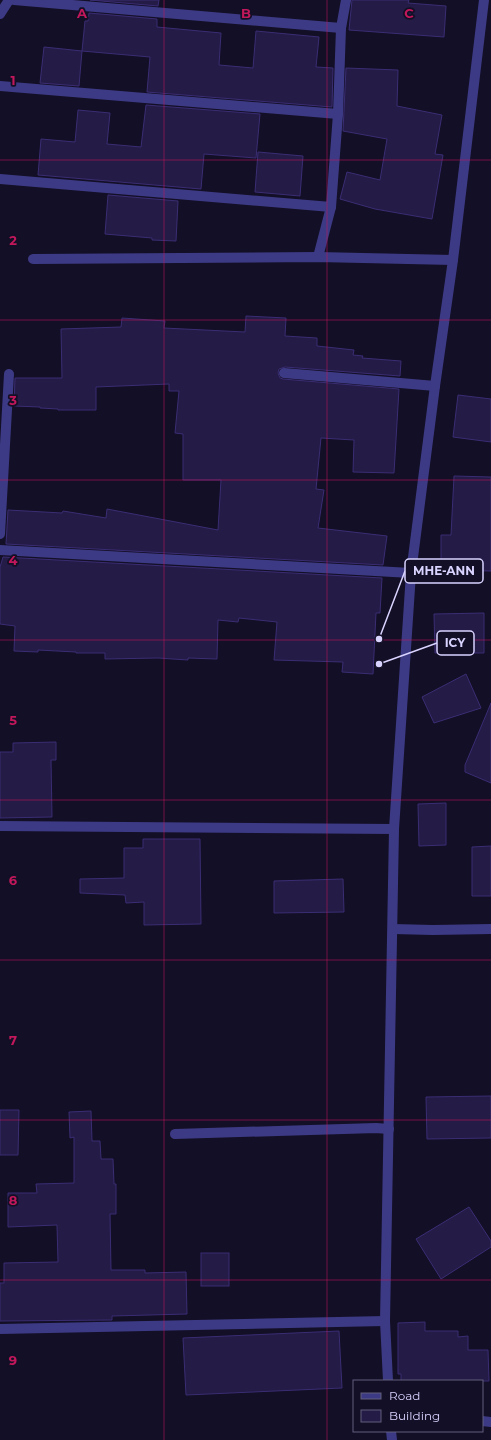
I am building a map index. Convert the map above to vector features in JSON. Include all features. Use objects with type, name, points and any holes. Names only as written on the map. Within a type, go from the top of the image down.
[{"type":"street","points":[[0,14],[9,0]]},
{"type":"street","points":[[14,0],[342,28]]},
{"type":"street","points":[[318,257],[331,207],[338,114],[342,28],[346,0]]},
{"type":"street","points":[[388,1380],[385,1321],[394,829],[411,572],[453,260],[484,0]]},
{"type":"street","points":[[0,86],[338,114]]},
{"type":"street","points":[[0,179],[331,207]]},
{"type":"street","points":[[33,258],[318,257],[453,260]]},
{"type":"street","points":[[284,373],[435,386]]},
{"type":"street","points":[[0,534],[9,374]]},
{"type":"street","points":[[0,550],[411,572]]},
{"type":"street","points":[[0,826],[394,829]]},
{"type":"street","points":[[393,929],[491,929]]},
{"type":"street","points":[[175,1134],[376,1128],[389,1129]]},
{"type":"street","points":[[0,1329],[385,1321]]},
{"type":"building","points":[[90,0],[159,0],[158,6]]},
{"type":"building","points":[[352,0],[409,0],[408,3],[446,6],[444,37],[349,30]]},
{"type":"building","points":[[89,13],[157,19],[157,27],[221,33],[219,65],[253,68],[256,31],[319,37],[316,67],[333,68],[332,107],[147,92],[150,57],[82,51],[85,21],[88,21]]},
{"type":"building","points":[[44,47],[82,51],[79,86],[40,83]]},
{"type":"building","points":[[346,68],[398,70],[397,106],[442,115],[435,154],[443,155],[432,219],[375,209],[340,199],[347,172],[380,180],[387,139],[343,131]]},
{"type":"building","points":[[146,105],[260,114],[256,158],[204,154],[201,189],[38,175],[41,139],[75,142],[78,110],[110,113],[107,144],[141,147]]},
{"type":"building","points":[[258,152],[303,156],[300,196],[255,192]]},
{"type":"building","points":[[108,195],[178,201],[176,241],[152,240],[152,238],[105,234]]},
{"type":"building","points":[[246,316],[286,318],[285,336],[317,338],[317,346],[354,350],[353,355],[363,356],[362,358],[401,361],[400,376],[285,367],[279,369],[278,373],[280,378],[283,379],[399,389],[394,473],[353,472],[354,440],[321,438],[316,489],[324,490],[318,528],[387,536],[383,565],[6,544],[8,510],[62,513],[63,511],[106,518],[107,509],[218,530],[221,480],[183,480],[183,434],[175,433],[179,391],[169,391],[169,384],[96,387],[96,410],[58,410],[40,407],[14,406],[15,378],[62,378],[61,329],[121,327],[122,318],[165,321],[164,328],[245,332]]},
{"type":"building","points":[[458,395],[491,399],[491,442],[453,437]]},
{"type":"building","points":[[454,476],[491,477],[491,571],[441,570],[441,535],[451,535]]},
{"type":"building","points":[[3,557],[382,578],[380,613],[376,613],[373,674],[342,672],[343,662],[274,660],[277,622],[239,618],[238,622],[218,620],[217,659],[105,659],[105,653],[76,653],[38,650],[38,652],[14,651],[15,626],[0,624],[0,567]]},
{"type":"building","points":[[484,613],[484,653],[435,653],[434,614]]},
{"type":"building","points":[[466,674],[481,708],[434,723],[422,697]]},
{"type":"building","points":[[491,703],[491,783],[465,772],[465,765]]},
{"type":"building","points":[[56,742],[56,760],[51,760],[52,817],[0,818],[0,752],[13,752],[13,743]]},
{"type":"building","points":[[446,803],[446,845],[419,846],[418,804]]},
{"type":"building","points":[[143,839],[200,839],[201,924],[144,925],[144,902],[126,903],[125,895],[80,893],[80,879],[124,878],[124,848],[143,848]]},
{"type":"building","points":[[491,846],[491,896],[472,896],[472,847]]},
{"type":"building","points":[[343,879],[344,912],[274,913],[274,881]]},
{"type":"building","points":[[491,1096],[491,1138],[427,1139],[426,1097]]},
{"type":"building","points":[[0,1110],[19,1110],[18,1155],[0,1155]]},
{"type":"building","points":[[91,1111],[92,1141],[100,1141],[101,1159],[113,1159],[114,1184],[116,1184],[116,1214],[110,1214],[111,1270],[145,1270],[145,1273],[186,1272],[187,1314],[112,1316],[112,1320],[0,1321],[0,1283],[4,1283],[4,1263],[58,1262],[57,1225],[8,1227],[8,1193],[37,1193],[36,1184],[74,1183],[74,1137],[70,1138],[69,1112]]},
{"type":"building","points":[[469,1207],[491,1241],[491,1247],[441,1279],[416,1239]]},
{"type":"building","points":[[201,1253],[229,1253],[229,1286],[201,1286]]},
{"type":"building","points":[[425,1322],[425,1331],[458,1331],[458,1337],[468,1336],[468,1350],[488,1350],[489,1381],[401,1380],[401,1374],[398,1374],[398,1323]]},
{"type":"building","points":[[339,1331],[342,1388],[186,1395],[183,1338]]},
{"type":"place","name":"MHE-ANN","points":[[379,639]]},
{"type":"place","name":"ICY","points":[[379,664]]}]
